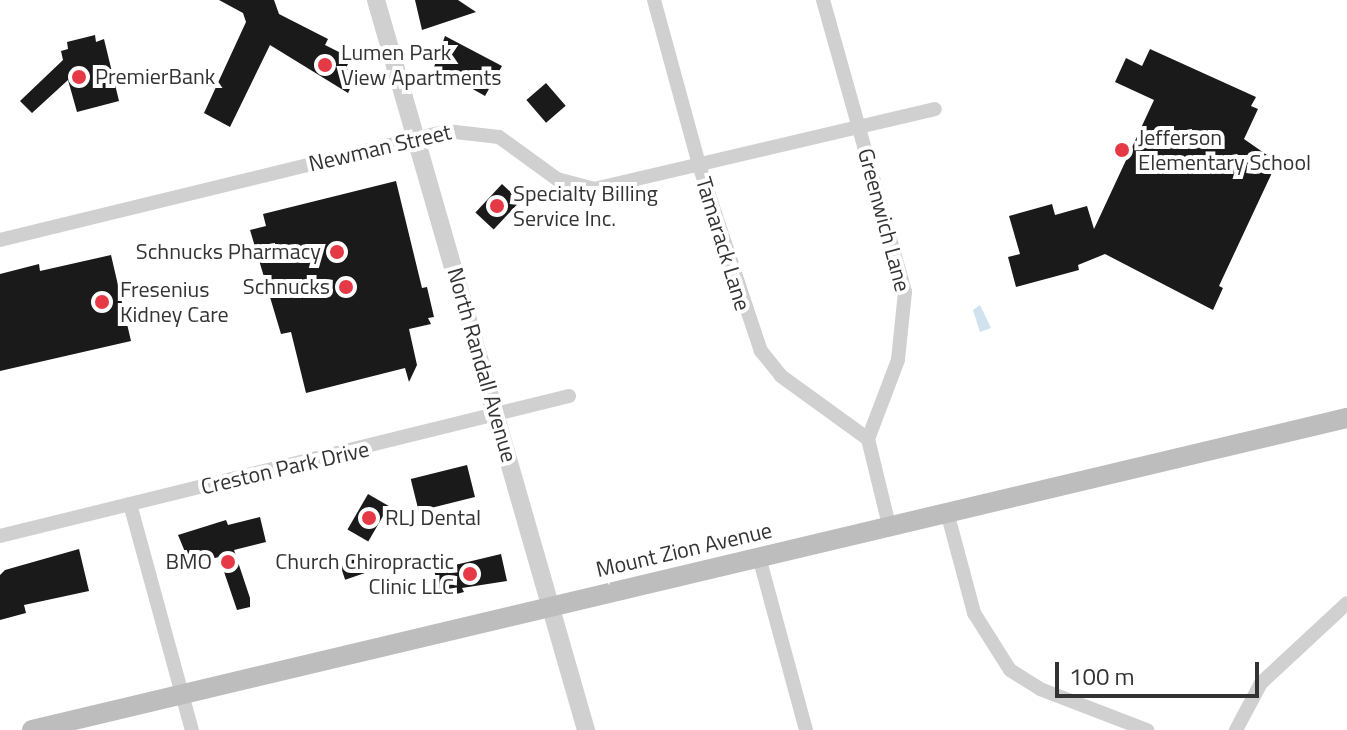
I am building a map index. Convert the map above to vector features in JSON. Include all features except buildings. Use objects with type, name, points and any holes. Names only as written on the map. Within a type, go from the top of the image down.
[{"type":"main road","name":"Mount Zion Avenue","points":[[32,730],[1347,418]]},
{"type":"street","name":"North Randall Avenue","points":[[376,0],[586,730]]},
{"type":"street","name":"Tamarack Lane","points":[[654,0],[699,165],[761,351],[781,376],[868,439]]},
{"type":"street","name":"Greenwich Lane","points":[[823,0],[905,292],[898,360],[868,439]]},
{"type":"street","name":"Newman Street","points":[[0,240],[463,129],[485,131],[511,143],[557,179],[594,189],[935,109]]},
{"type":"street","name":"Creston Park Drive","points":[[0,536],[497,417],[569,396]]},
{"type":"street","points":[[868,439],[889,525]]},
{"type":"street","points":[[130,504],[192,730]]},
{"type":"street","points":[[947,512],[974,613],[1010,670],[1040,689],[1147,730]]},
{"type":"street","points":[[759,557],[806,730]]},
{"type":"street","points":[[1236,730],[1261,683],[1347,603]]},
{"type":"water","points":[[980,305],[991,328],[980,332],[973,310]]},
{"type":"place","name":"Lumen Park View Apartments","points":[[325,65]]},
{"type":"place","name":"PremierBank","points":[[79,77]]},
{"type":"place","name":"Jefferson Elementary School","points":[[1122,150]]},
{"type":"place","name":"Specialty Billing Service Inc.","points":[[497,206]]},
{"type":"place","name":"Schnucks Pharmacy","points":[[337,252]]},
{"type":"place","name":"Schnucks","points":[[346,287]]},
{"type":"place","name":"Fresenius Kidney Care","points":[[102,302]]},
{"type":"place","name":"RLJ Dental","points":[[369,518]]},
{"type":"place","name":"BMO","points":[[228,562]]},
{"type":"place","name":"Church Chiropractic Clinic LLC","points":[[470,574]]}]
